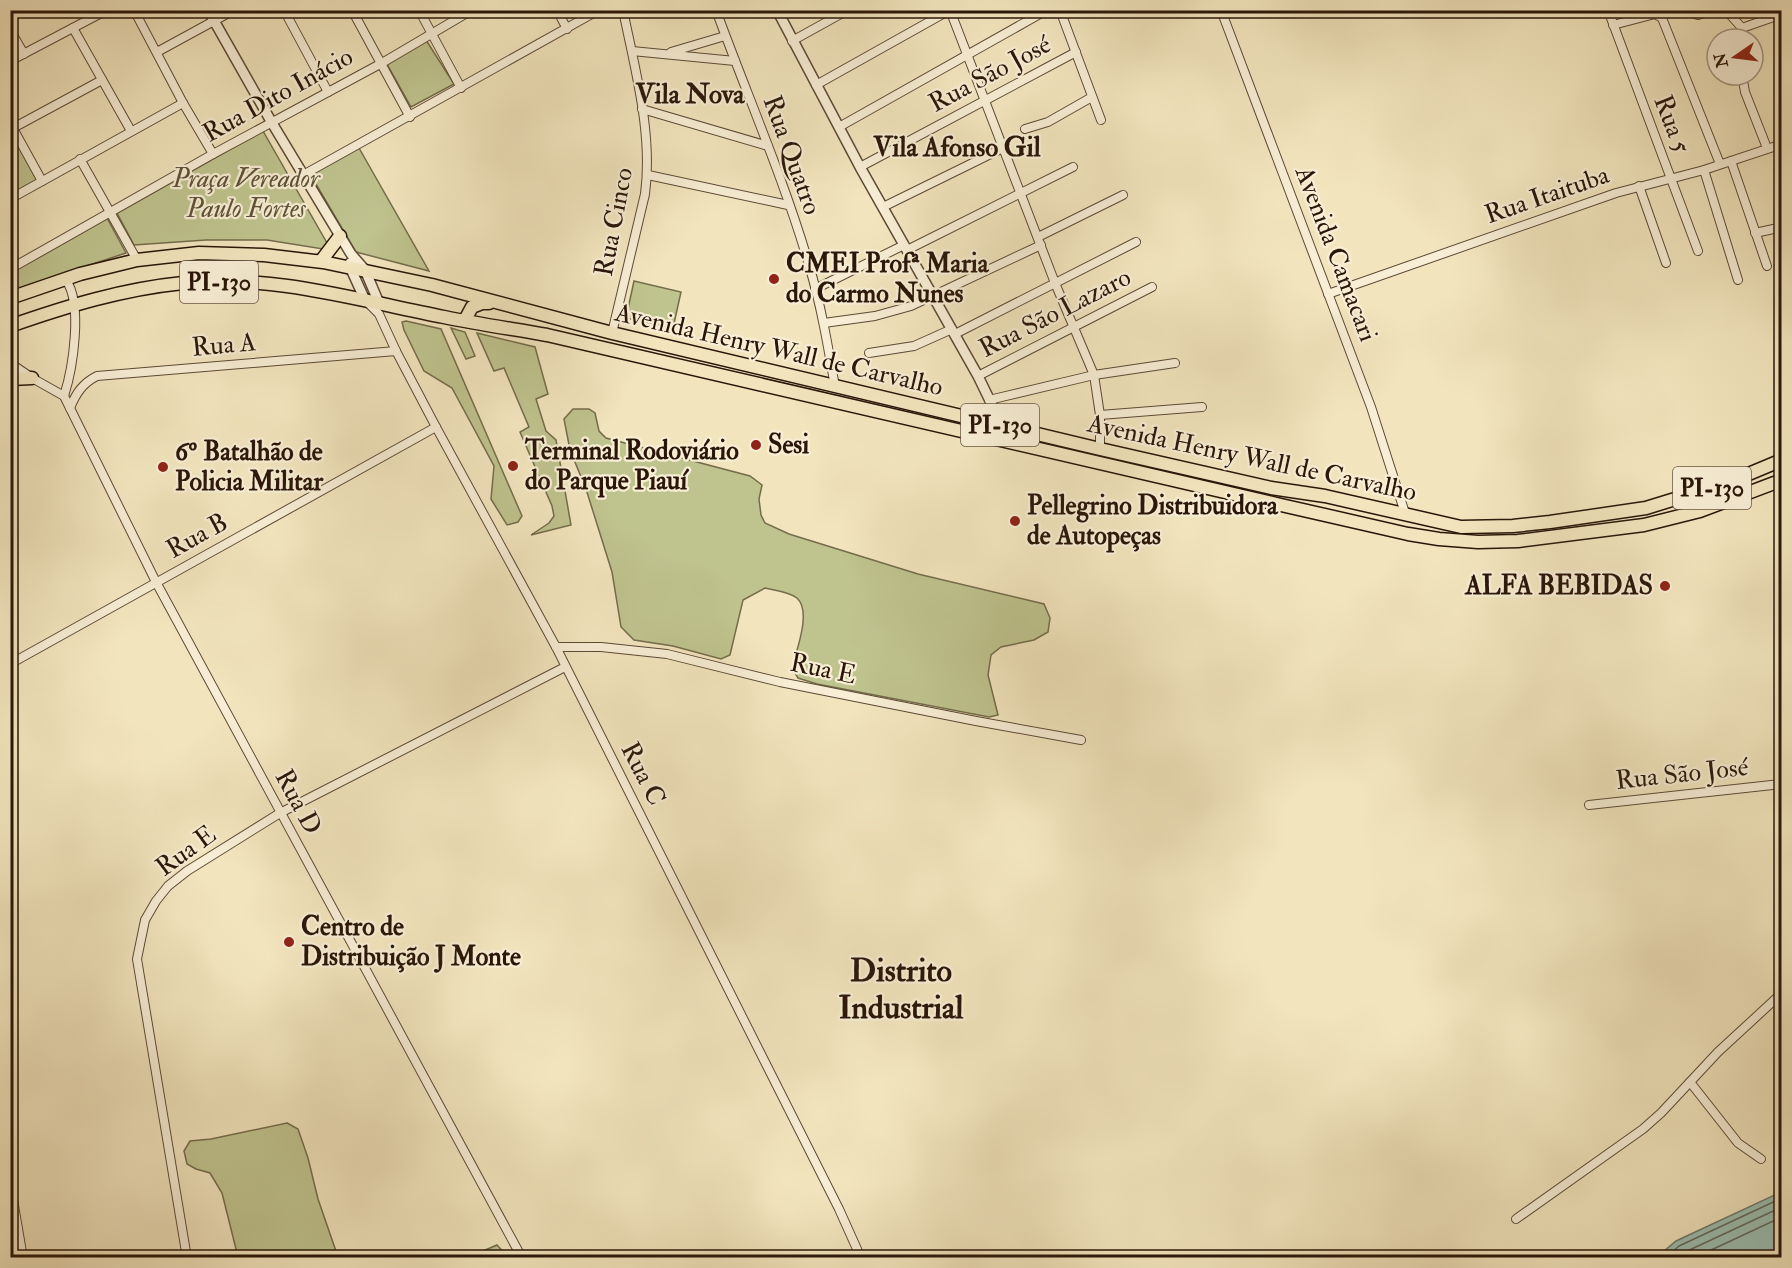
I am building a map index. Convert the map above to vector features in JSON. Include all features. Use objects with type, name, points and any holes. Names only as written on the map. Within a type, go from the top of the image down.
[{"type":"main road","points":[[321,261],[340,236]]},
{"type":"main road","name":"Avenida Henry Wall de Carvalho","points":[[10,298],[137,260],[208,253],[350,261],[365,270],[835,387],[1282,490],[1331,497],[1452,525],[1522,525],[1646,508],[1738,479],[1782,460]]},
{"type":"main road","name":"Avenida Henry Wall de Carvalho","points":[[10,326],[73,304],[120,293],[182,283],[241,281],[293,285],[365,300],[379,308],[547,335],[1408,534],[1449,540],[1494,542],[1546,538],[1653,523],[1700,511],[1782,480]]},
{"type":"main road","points":[[465,320],[476,304],[511,306]]},
{"type":"main road","points":[[10,380],[32,378]]},
{"type":"main road","points":[[797,393],[800,378]]},
{"type":"main road","points":[[987,438],[995,424]]},
{"type":"main road","points":[[1074,457],[1080,444]]},
{"type":"main road","points":[[1328,515],[1326,506],[1331,497]]},
{"type":"main road","points":[[1408,534],[1414,525],[1409,514]]},
{"type":"main road","points":[[1611,514],[1614,530]]},
{"type":"street","points":[[10,61],[107,10]]},
{"type":"street","points":[[134,10],[213,154]]},
{"type":"street","points":[[208,10],[340,236],[365,300]]},
{"type":"street","points":[[157,52],[234,10]]},
{"type":"street","points":[[284,10],[328,92]]},
{"type":"street","points":[[352,10],[411,117]]},
{"type":"street","points":[[418,10],[461,88]]},
{"type":"street","name":"Rua Dito Inácio","points":[[10,269],[213,154],[382,63],[472,10]]},
{"type":"street","points":[[557,10],[567,29]]},
{"type":"street","points":[[303,175],[411,117],[599,10]]},
{"type":"street","name":"Rua Cinco","points":[[612,333],[648,176],[642,109],[623,10]]},
{"type":"street","name":"Rua Quatro","points":[[716,10],[768,146],[809,265],[824,323],[835,387]]},
{"type":"street","points":[[777,10],[860,167],[978,376],[994,412],[995,424]]},
{"type":"street","points":[[792,41],[848,10]]},
{"type":"street","points":[[839,127],[1047,10]]},
{"type":"street","points":[[1060,10],[1101,120]]},
{"type":"street","name":"Avenida Camacari","points":[[1221,10],[1409,514]]},
{"type":"street","name":"Rua 5","points":[[1608,10],[1698,251]]},
{"type":"street","points":[[1683,11],[1698,15],[1714,10]]},
{"type":"street","points":[[1726,10],[1741,27]]},
{"type":"street","points":[[816,85],[950,11],[1055,283],[1094,375],[1101,415],[1100,449]]},
{"type":"street","points":[[1613,25],[1654,14],[1662,18],[1720,164]]},
{"type":"street","points":[[1745,27],[1780,17]]},
{"type":"street","points":[[73,28],[131,131]]},
{"type":"street","points":[[10,30],[24,54]]},
{"type":"street","points":[[667,54],[725,36]]},
{"type":"street","points":[[632,51],[735,61]]},
{"type":"street","name":"Rua São José","points":[[860,167],[1076,52]]},
{"type":"street","points":[[42,181],[12,126],[102,80]]},
{"type":"street","points":[[1744,87],[1767,148]]},
{"type":"street","points":[[1025,129],[1048,122],[1092,97]]},
{"type":"street","points":[[10,199],[183,103]]},
{"type":"street","points":[[642,109],[768,146]]},
{"type":"street","name":"Rua Itaituba","points":[[1328,294],[1639,186],[1704,170],[1782,144]]},
{"type":"street","points":[[883,207],[1003,148]]},
{"type":"street","points":[[80,159],[137,260]]},
{"type":"street","points":[[1731,161],[1767,266]]},
{"type":"street","points":[[815,289],[1073,167]]},
{"type":"street","points":[[1704,170],[1738,280]]},
{"type":"street","points":[[648,176],[788,205]]},
{"type":"street","points":[[1639,186],[1666,263]]},
{"type":"street","points":[[824,323],[890,313],[921,302],[1124,195]]},
{"type":"street","points":[[1755,233],[1778,228],[1782,231]]},
{"type":"street","points":[[869,354],[914,346],[953,332],[1136,242]]},
{"type":"street","points":[[365,270],[379,308]]},
{"type":"street","points":[[10,363],[64,396],[70,380],[75,322],[72,295],[66,280]]},
{"type":"street","name":"Rua São Lazaro","points":[[978,376],[1152,287]]},
{"type":"street","name":"Rua C","points":[[379,308],[396,351],[556,647],[861,1257]]},
{"type":"street","name":"Rua A","points":[[70,408],[73,399],[87,381],[97,376],[396,351]]},
{"type":"street","points":[[989,400],[1094,375],[1175,363]]},
{"type":"street","name":"Rua D","points":[[64,396],[156,582],[522,1257]]},
{"type":"street","points":[[1101,415],[1202,407]]},
{"type":"street","name":"Rua B","points":[[10,664],[436,427]]},
{"type":"street","name":"Rua E","points":[[556,647],[601,647],[667,654],[792,684],[976,722],[1081,740]]},
{"type":"street","name":"Rua E","points":[[186,1257],[136,960],[145,920],[156,901],[168,886],[187,871],[280,813],[565,667]]},
{"type":"street","name":"Rua São José","points":[[1589,805],[1781,785]]},
{"type":"street","points":[[1516,1219],[1662,1113],[1718,1052],[1782,993]]},
{"type":"street","points":[[1690,1082],[1738,1143],[1761,1159]]},
{"type":"street","points":[[10,1182],[14,1222],[23,1257]]},
{"type":"green space","points":[[426,40],[454,84],[411,107],[387,64]]},
{"type":"green space","points":[[10,131],[38,180],[10,195]]},
{"type":"green space","name":"Praça Vereador Paulo Fortes","points":[[263,131],[327,243],[323,249],[267,240],[206,240],[134,245],[117,213]]},
{"type":"green space","points":[[359,148],[429,271],[356,252],[310,174]]},
{"type":"green space","points":[[107,218],[126,253],[11,291],[10,272]]},
{"type":"green space","points":[[634,281],[681,292],[673,328],[626,318]]},
{"type":"green space","points":[[402,322],[441,329],[522,516],[518,522],[507,525],[491,499],[494,466],[452,388],[424,371],[404,330]]},
{"type":"green space","points":[[451,328],[465,332],[475,356],[466,359]]},
{"type":"green space","points":[[477,333],[535,347],[548,394],[536,399],[546,431],[556,440],[571,525],[531,535],[549,523],[554,516],[552,506],[520,432],[529,427],[504,368],[494,371]]},
{"type":"green space","points":[[573,409],[589,409],[595,413],[599,431],[606,438],[750,476],[762,485],[759,499],[761,515],[765,523],[789,534],[918,574],[1044,604],[1050,618],[1048,632],[1034,640],[1001,647],[991,655],[988,675],[998,715],[989,717],[817,684],[798,678],[792,668],[802,632],[803,612],[797,598],[777,590],[765,588],[743,600],[730,655],[721,659],[673,646],[634,640],[621,627],[612,572],[586,489],[570,450],[564,419]]},
{"type":"green space","points":[[287,1123],[298,1129],[338,1257],[238,1257],[222,1193],[210,1173],[187,1164],[184,1151],[190,1141],[211,1139]]},
{"type":"green space","points":[[497,1245],[508,1257],[469,1257]]},
{"type":"water","points":[[1781,1192],[1781,1257],[1657,1257],[1676,1241]]},
{"type":"place","name":"CMEI Profª Maria do Carmo Nunes","points":[[774,279]]},
{"type":"place","name":"Sesi","points":[[756,445]]},
{"type":"place","name":"Terminal Rodoviário do Parque Piauí","points":[[513,466]]},
{"type":"place","name":"6º Batalhão de Policia Militar","points":[[163,467]]},
{"type":"place","name":"Pellegrino Distribuidora de Autopeças","points":[[1015,521]]},
{"type":"place","name":"ALFA BEBIDAS","points":[[1665,586]]},
{"type":"place","name":"Centro de Distribuição J Monte","points":[[289,942]]},
{"type":"district","name":"Vila Nova","points":[[690,94]]},
{"type":"district","name":"Vila Afonso Gil","points":[[957,147]]},
{"type":"district","name":"Distrito Industrial","points":[[901,990]]}]
